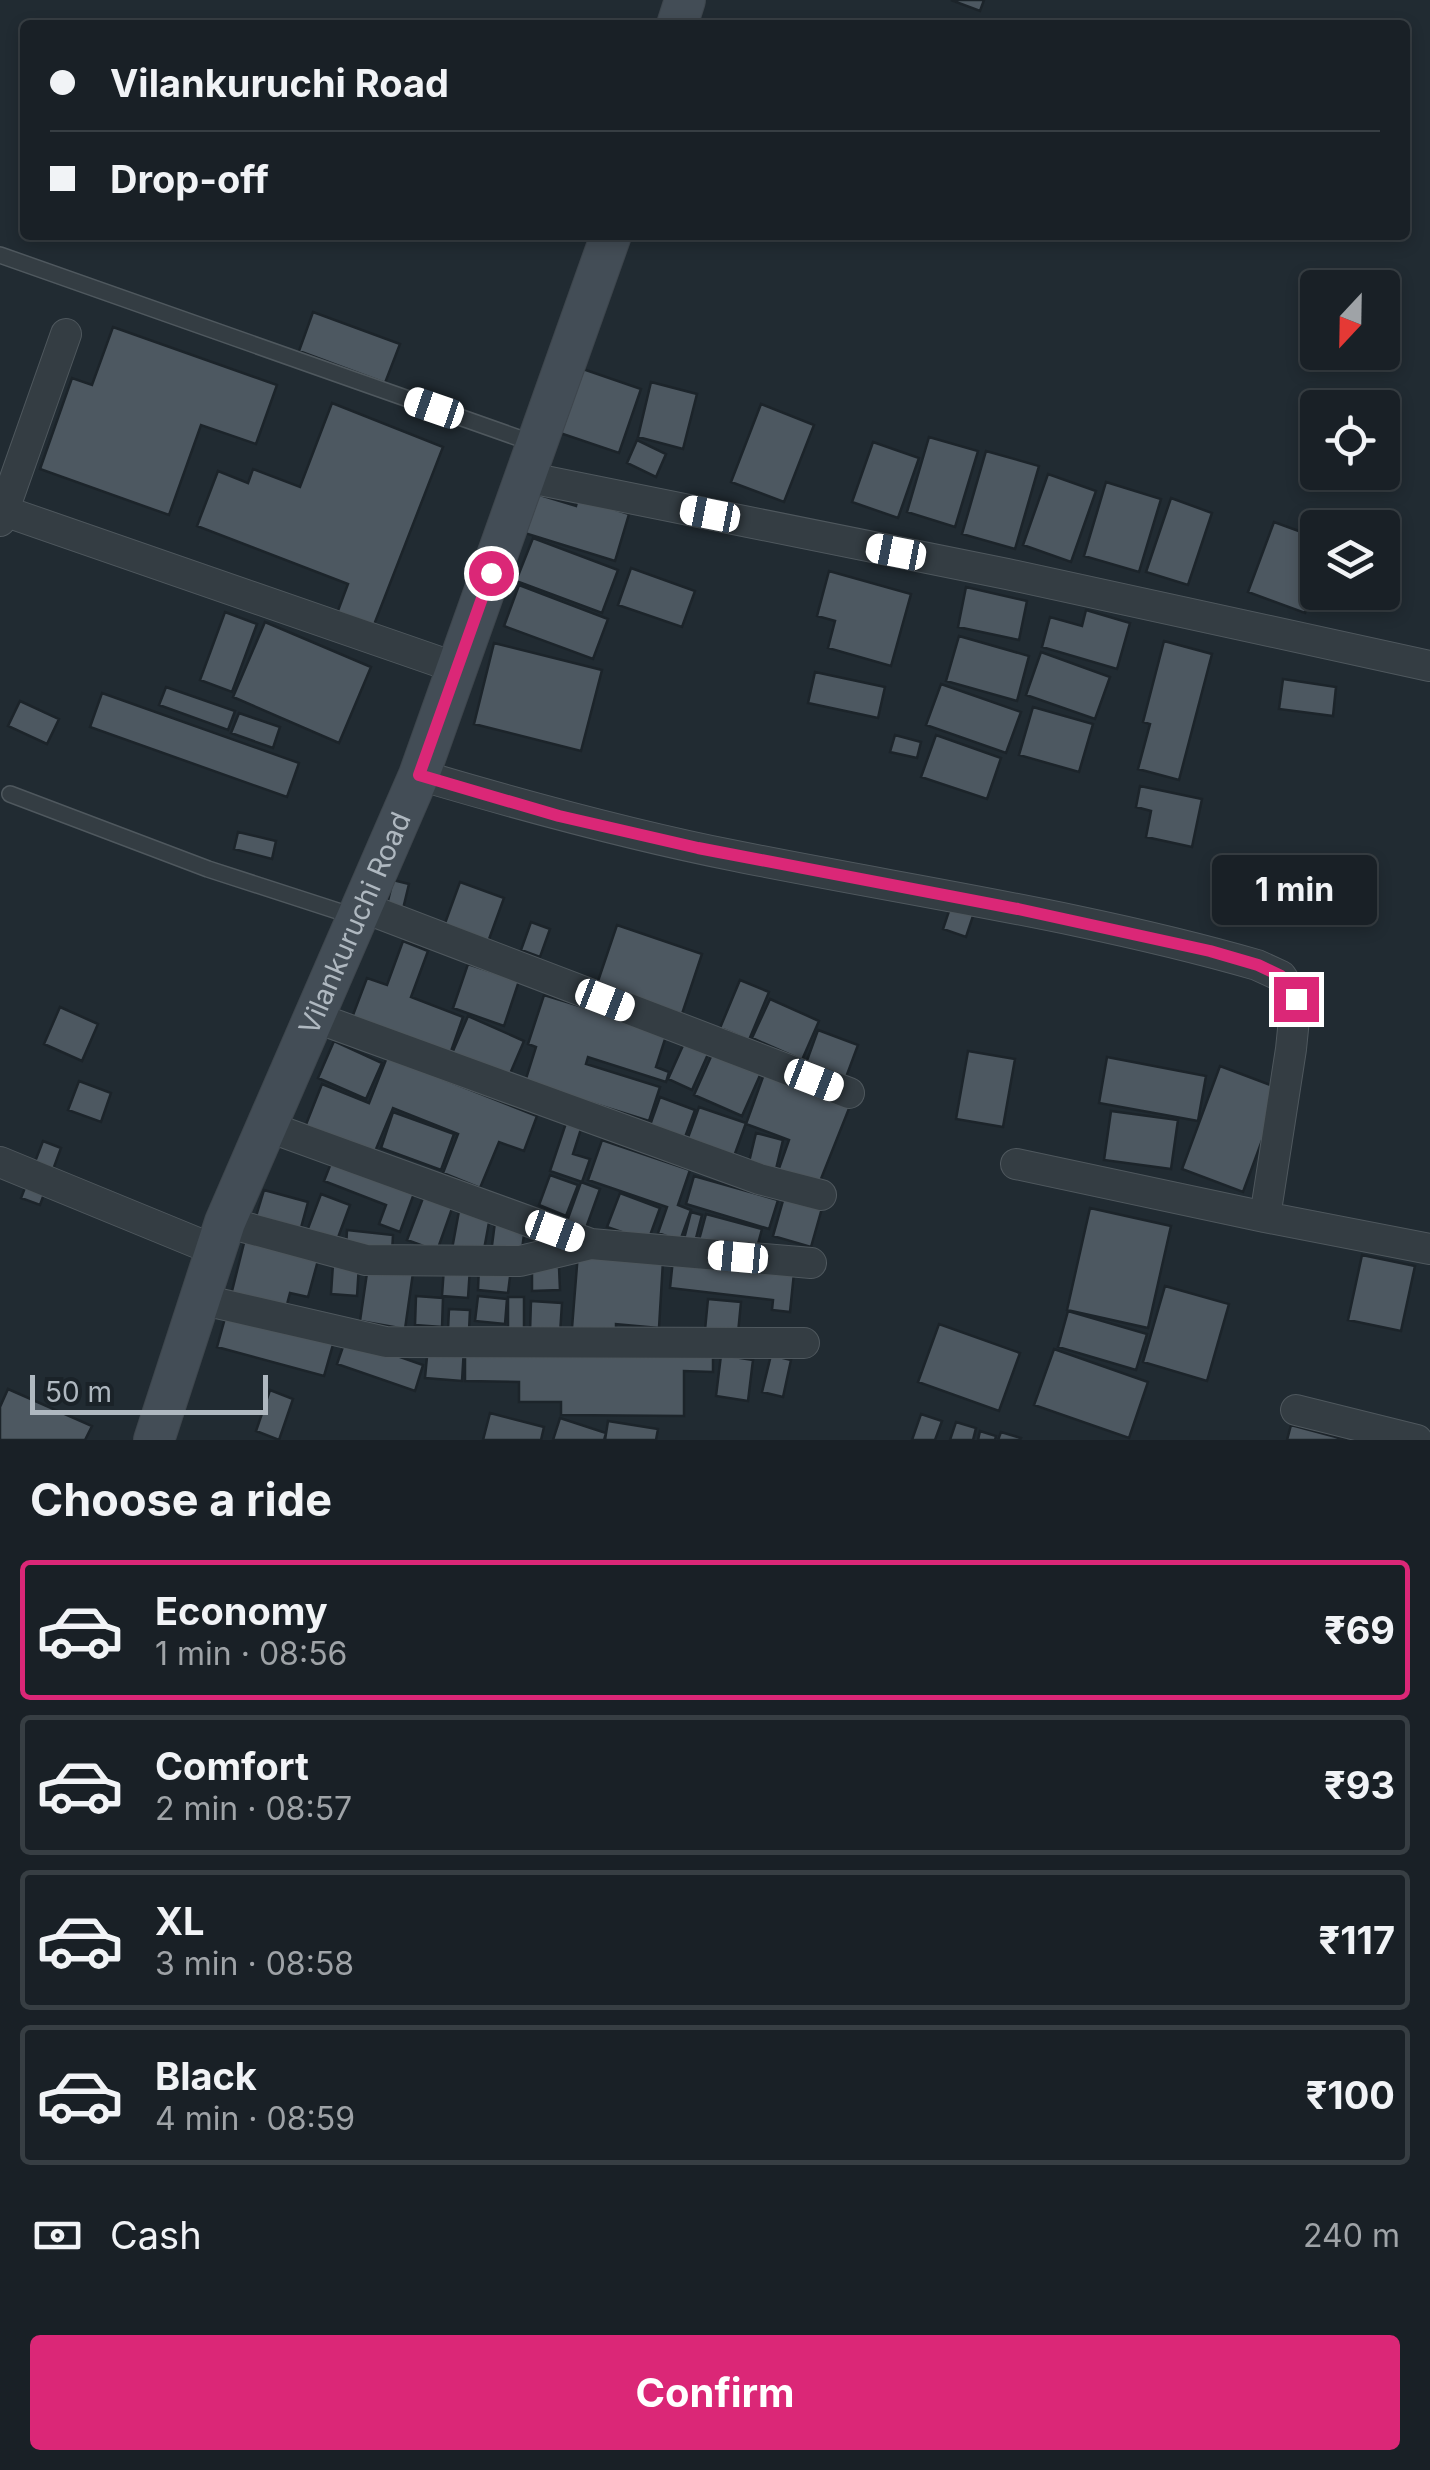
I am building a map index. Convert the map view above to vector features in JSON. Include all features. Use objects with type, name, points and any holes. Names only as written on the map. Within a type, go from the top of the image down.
[{"type":"main road","name":"Vilankuruchi Road","points":[[154,1440],[222,1236],[419,775],[609,240]]},
{"type":"street","points":[[66,334],[2,516],[457,668]]},
{"type":"street","points":[[531,461],[1006,574],[1430,666]]},
{"type":"street","points":[[419,775],[578,821],[1210,951],[1281,976],[1296,999],[1265,1217]]},
{"type":"street","points":[[360,912],[848,1094]]},
{"type":"street","points":[[314,1017],[759,1179],[821,1195]]},
{"type":"street","points":[[266,1126],[592,1244],[811,1264]]},
{"type":"street","points":[[0,1162],[222,1236],[366,1260],[520,1262],[592,1244]]},
{"type":"street","points":[[1016,1164],[1430,1249]]},
{"type":"street","points":[[199,1299],[386,1342],[804,1343]]},
{"type":"street","points":[[1296,1410],[1416,1440]]},
{"type":"lane","points":[[0,255],[531,461]]},
{"type":"lane","points":[[10,794],[208,869],[360,912]]},
{"type":"building","points":[[951,0],[984,0],[980,11]]},
{"type":"building","points":[[313,312],[400,344],[385,383],[299,351]]},
{"type":"building","points":[[113,327],[277,385],[256,444],[201,425],[169,515],[40,469],[72,378],[92,385]]},
{"type":"building","points":[[580,368],[641,389],[619,453],[557,432]]},
{"type":"building","points":[[651,382],[697,394],[683,449],[638,437]]},
{"type":"building","points":[[332,403],[443,447],[372,630],[336,616],[348,584],[197,526],[218,471],[248,483],[253,469],[300,487]]},
{"type":"building","points":[[761,404],[814,425],[784,502],[731,482]]},
{"type":"building","points":[[929,437],[978,451],[955,527],[907,512]]},
{"type":"building","points":[[637,440],[666,454],[656,477],[627,463]]},
{"type":"building","points":[[873,442],[919,458],[898,518],[852,502]]},
{"type":"building","points":[[986,451],[1039,466],[1015,549],[962,534]]},
{"type":"building","points":[[1048,474],[1096,491],[1071,562],[1023,545]]},
{"type":"building","points":[[1106,482],[1161,499],[1139,572],[1084,556]]},
{"type":"building","points":[[530,492],[576,506],[578,498],[629,514],[615,561],[518,531]]},
{"type":"building","points":[[1171,498],[1212,513],[1188,585],[1146,572]]},
{"type":"building","points":[[1274,522],[1300,531],[1300,610],[1306,610],[1305,613],[1248,592]]},
{"type":"building","points":[[533,538],[618,570],[602,613],[516,581]]},
{"type":"building","points":[[631,568],[695,591],[682,627],[618,605]]},
{"type":"building","points":[[829,571],[911,594],[891,666],[828,648],[835,621],[817,616]]},
{"type":"building","points":[[519,585],[608,619],[593,659],[504,626]]},
{"type":"building","points":[[966,587],[1027,601],[1019,640],[958,627]]},
{"type":"building","points":[[1086,610],[1130,623],[1117,669],[1042,647],[1050,617],[1082,626]]},
{"type":"building","points":[[225,612],[257,624],[232,692],[200,680]]},
{"type":"building","points":[[265,622],[371,667],[339,743],[233,697]]},
{"type":"building","points":[[959,636],[1029,656],[1017,701],[946,681]]},
{"type":"building","points":[[1164,641],[1212,654],[1179,780],[1138,769],[1150,724],[1143,722]]},
{"type":"building","points":[[494,643],[602,670],[581,751],[474,724]]},
{"type":"building","points":[[1041,652],[1110,677],[1095,719],[1026,695]]},
{"type":"building","points":[[815,672],[885,687],[878,718],[808,703]]},
{"type":"building","points":[[1283,679],[1336,687],[1333,716],[1279,709]]},
{"type":"building","points":[[941,684],[1021,712],[1006,753],[926,725]]},
{"type":"building","points":[[166,687],[235,711],[228,730],[159,705]]},
{"type":"building","points":[[102,693],[299,763],[287,797],[90,727]]},
{"type":"building","points":[[20,701],[59,719],[47,744],[8,726]]},
{"type":"building","points":[[1033,707],[1093,724],[1079,772],[1019,755]]},
{"type":"building","points":[[239,713],[280,727],[273,748],[231,733]]},
{"type":"building","points":[[895,735],[921,742],[917,758],[890,752]]},
{"type":"building","points":[[936,735],[1001,758],[987,799],[921,777]]},
{"type":"building","points":[[1140,786],[1202,799],[1192,847],[1146,837],[1151,811],[1136,807]]},
{"type":"building","points":[[238,832],[276,841],[272,859],[234,849]]},
{"type":"building","points":[[393,880],[409,884],[402,913],[386,909]]},
{"type":"building","points":[[460,882],[504,898],[488,942],[444,926]]},
{"type":"building","points":[[952,902],[975,910],[966,937],[943,929]]},
{"type":"building","points":[[531,922],[550,929],[540,957],[521,950]]},
{"type":"building","points":[[617,925],[702,954],[682,1014],[597,984]]},
{"type":"building","points":[[403,941],[428,951],[411,997],[463,1017],[448,1060],[350,1023],[367,978],[387,985]]},
{"type":"building","points":[[468,964],[519,981],[504,1026],[453,1008]]},
{"type":"building","points":[[740,980],[769,992],[749,1040],[720,1028]]},
{"type":"building","points":[[544,995],[667,1033],[656,1067],[669,1072],[666,1082],[588,1057],[586,1064],[660,1087],[649,1121],[525,1082],[536,1047],[528,1044]]},
{"type":"building","points":[[770,999],[819,1021],[802,1060],[752,1038]]},
{"type":"building","points":[[60,1007],[98,1024],[82,1061],[44,1044]]},
{"type":"building","points":[[468,1016],[524,1041],[506,1083],[450,1058]]},
{"type":"building","points":[[818,1030],[858,1045],[845,1080],[805,1066]]},
{"type":"building","points":[[334,1041],[382,1063],[366,1099],[318,1078]]},
{"type":"building","points":[[685,1041],[709,1052],[692,1090],[668,1079]]},
{"type":"building","points":[[968,1051],[1015,1059],[1003,1127],[956,1119]]},
{"type":"building","points":[[713,1052],[761,1073],[742,1116],[694,1095]]},
{"type":"building","points":[[387,1057],[537,1116],[524,1151],[499,1142],[480,1188],[443,1173],[458,1134],[393,1108],[374,1154],[305,1127],[322,1084],[369,1103]]},
{"type":"building","points":[[1107,1057],[1206,1076],[1198,1121],[1099,1103]]},
{"type":"building","points":[[1220,1066],[1281,1089],[1243,1192],[1182,1169]]},
{"type":"building","points":[[764,1074],[850,1106],[817,1189],[777,1174],[789,1140],[746,1124]]},
{"type":"building","points":[[79,1081],[111,1093],[101,1122],[68,1110]]},
{"type":"building","points":[[660,1097],[695,1110],[684,1140],[649,1128]]},
{"type":"building","points":[[699,1107],[746,1123],[732,1162],[685,1146]]},
{"type":"building","points":[[1111,1111],[1178,1120],[1171,1169],[1104,1160]]},
{"type":"building","points":[[393,1112],[454,1134],[441,1170],[381,1148]]},
{"type":"building","points":[[566,1123],[581,1129],[573,1154],[590,1159],[582,1182],[550,1171]]},
{"type":"building","points":[[756,1133],[783,1140],[776,1169],[749,1162]]},
{"type":"building","points":[[602,1140],[690,1170],[678,1205],[691,1210],[680,1241],[658,1233],[667,1207],[588,1180]]},
{"type":"building","points":[[43,1141],[61,1148],[40,1205],[21,1198]]},
{"type":"building","points":[[333,1158],[416,1188],[400,1232],[379,1224],[386,1205],[324,1181]]},
{"type":"building","points":[[550,1175],[578,1185],[566,1216],[539,1205]]},
{"type":"building","points":[[694,1176],[778,1200],[769,1229],[686,1204]]},
{"type":"building","points":[[581,1182],[600,1189],[586,1228],[567,1221]]},
{"type":"building","points":[[264,1190],[308,1202],[299,1235],[254,1223]]},
{"type":"building","points":[[426,1190],[455,1200],[437,1251],[407,1240]]},
{"type":"building","points":[[786,1190],[824,1201],[811,1247],[773,1236]]},
{"type":"building","points":[[620,1193],[660,1208],[648,1241],[607,1227]]},
{"type":"building","points":[[321,1194],[350,1205],[336,1243],[307,1231]]},
{"type":"building","points":[[1090,1208],[1171,1226],[1148,1328],[1067,1310]]},
{"type":"building","points":[[459,1211],[490,1217],[483,1255],[452,1249]]},
{"type":"building","points":[[691,1212],[702,1215],[695,1242],[684,1239]]},
{"type":"building","points":[[706,1214],[762,1229],[755,1255],[699,1240]]},
{"type":"building","points":[[495,1222],[525,1227],[521,1257],[491,1253]]},
{"type":"building","points":[[347,1230],[393,1235],[392,1253],[346,1249]]},
{"type":"building","points":[[246,1235],[320,1253],[308,1297],[290,1293],[285,1312],[230,1299]]},
{"type":"building","points":[[578,1253],[663,1261],[659,1328],[616,1324],[616,1332],[572,1328]]},
{"type":"building","points":[[1362,1255],[1415,1266],[1401,1331],[1348,1320]]},
{"type":"building","points":[[673,1259],[794,1273],[790,1312],[772,1310],[773,1300],[670,1288]]},
{"type":"building","points":[[333,1264],[359,1265],[357,1296],[331,1294]]},
{"type":"building","points":[[368,1266],[413,1273],[405,1329],[360,1321]]},
{"type":"building","points":[[479,1266],[511,1269],[508,1293],[478,1290]]},
{"type":"building","points":[[444,1267],[470,1268],[468,1298],[442,1296]]},
{"type":"building","points":[[532,1267],[559,1267],[560,1290],[532,1291]]},
{"type":"building","points":[[1165,1286],[1229,1304],[1207,1381],[1143,1362]]},
{"type":"building","points":[[416,1296],[443,1298],[442,1327],[415,1325]]},
{"type":"building","points":[[478,1296],[507,1299],[505,1324],[475,1321]]},
{"type":"building","points":[[508,1297],[524,1297],[524,1335],[508,1335]]},
{"type":"building","points":[[708,1299],[741,1302],[738,1333],[705,1330]]},
{"type":"building","points":[[531,1301],[562,1303],[560,1334],[530,1332]]},
{"type":"building","points":[[449,1309],[470,1310],[469,1331],[448,1330]]},
{"type":"building","points":[[227,1311],[334,1341],[324,1376],[217,1347]]},
{"type":"building","points":[[1068,1311],[1147,1334],[1136,1370],[1058,1347]]},
{"type":"building","points":[[939,1324],[1020,1353],[999,1411],[918,1382]]},
{"type":"building","points":[[346,1338],[423,1365],[415,1391],[337,1364]]},
{"type":"building","points":[[428,1346],[464,1348],[462,1381],[425,1378]]},
{"type":"building","points":[[465,1349],[713,1351],[713,1372],[684,1371],[684,1416],[561,1415],[561,1402],[519,1402],[519,1382],[465,1381]]},
{"type":"building","points":[[1054,1349],[1148,1382],[1129,1438],[1034,1405]]},
{"type":"building","points":[[721,1355],[753,1360],[748,1401],[716,1396]]},
{"type":"building","points":[[771,1355],[791,1360],[783,1397],[762,1392]]},
{"type":"building","points":[[8,1389],[92,1426],[85,1440],[0,1440],[0,1407]]},
{"type":"building","points":[[270,1390],[293,1399],[279,1440],[256,1431]]},
{"type":"building","points":[[490,1413],[544,1427],[541,1440],[483,1440]]},
{"type":"building","points":[[921,1414],[942,1421],[935,1440],[912,1440]]},
{"type":"building","points":[[560,1418],[606,1433],[604,1440],[553,1440]]},
{"type":"building","points":[[608,1421],[658,1429],[656,1440],[605,1440]]},
{"type":"building","points":[[956,1422],[976,1428],[973,1440],[950,1440]]},
{"type":"building","points":[[1291,1425],[1347,1440],[1287,1440]]},
{"type":"building","points":[[980,1431],[996,1436],[995,1440],[978,1440]]},
{"type":"building","points":[[1001,1432],[1021,1438],[998,1440]]},
{"type":"route","points":[[491,573],[419,775],[559,816],[698,848],[1018,909],[1210,951],[1281,976],[1296,999]]}]
